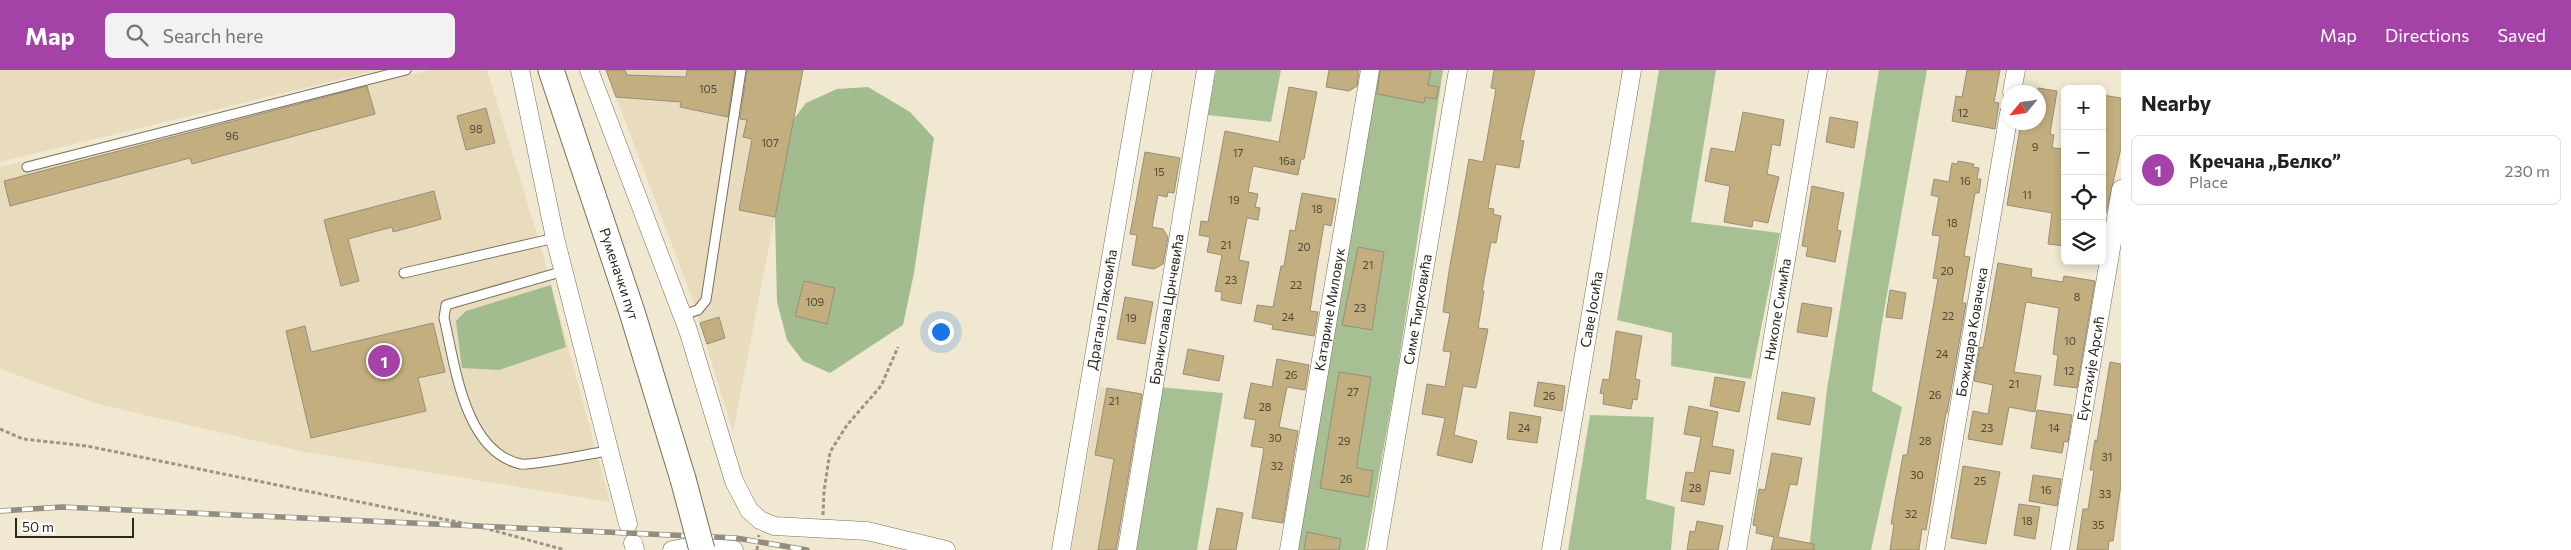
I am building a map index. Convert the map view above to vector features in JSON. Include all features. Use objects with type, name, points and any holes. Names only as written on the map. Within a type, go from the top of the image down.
[{"type":"main road","name":"Руменачки пут","points":[[551,70],[632,312],[683,479],[702,550]]},
{"type":"street","points":[[520,70],[555,238],[628,524]]},
{"type":"street","points":[[589,70],[682,314],[734,481],[744,504],[760,520],[774,526],[867,531],[946,550]]},
{"type":"street","name":"Драгана Лаковића","points":[[1061,550],[1143,70]]},
{"type":"street","name":"Бранислава Црнчевића","points":[[1127,550],[1206,70]]},
{"type":"street","name":"Катарине Миловук","points":[[1289,550],[1370,70]]},
{"type":"street","name":"Симе Ћирковића","points":[[1377,550],[1458,70]]},
{"type":"street","name":"Саве Јосића","points":[[1551,550],[1632,70]]},
{"type":"street","name":"Николе Симића","points":[[1737,550],[1818,70]]},
{"type":"street","points":[[2013,85],[2016,70]]},
{"type":"street","name":"Божидара Ковачека","points":[[1935,550],[2005,130]]},
{"type":"street","name":"Еустахије Арсић","points":[[2060,550],[2121,189]]},
{"type":"street","points":[[672,550],[694,546],[734,550]]},
{"type":"lane","points":[[27,167],[406,70]]},
{"type":"lane","points":[[682,314],[698,310],[706,300],[741,70]]},
{"type":"lane","points":[[404,273],[555,238]]},
{"type":"lane","points":[[564,271],[446,305],[444,318],[466,408],[481,435],[493,449],[522,464],[608,450]]},
{"type":"path","points":[[822,528],[824,491],[830,452],[847,425],[881,386],[898,347]]},
{"type":"path","points":[[0,429],[23,439],[87,446],[477,526],[565,550]]},
{"type":"shaded area","points":[[0,70],[379,70],[0,162]]},
{"type":"shaded area","points":[[431,70],[487,70],[542,251],[610,502],[305,452],[98,404],[0,369],[0,167]]},
{"type":"shaded area","points":[[606,70],[803,70],[733,432],[692,298]]},
{"type":"shaded area","points":[[1100,387],[1143,395],[1116,550],[1071,550]]},
{"type":"green space","points":[[1216,70],[1281,70],[1271,122],[1208,115]]},
{"type":"green space","points":[[1375,70],[1443,70],[1396,380],[1365,550],[1294,550]]},
{"type":"green space","points":[[1659,70],[1716,70],[1691,222],[1780,233],[1751,379],[1671,366],[1672,333],[1617,320]]},
{"type":"green space","points":[[1879,70],[1927,70],[1881,328],[1872,391],[1902,407],[1871,550],[1809,550],[1827,389]]},
{"type":"green space","points":[[868,87],[910,112],[934,138],[914,273],[903,325],[830,373],[803,361],[787,340],[777,302],[775,217],[793,120],[806,103],[837,89]]},
{"type":"green space","points":[[551,285],[566,347],[499,370],[462,368],[456,321],[466,311]]},
{"type":"green space","points":[[1159,387],[1223,393],[1197,550],[1134,550]]},
{"type":"green space","points":[[1590,415],[1654,417],[1646,499],[1675,507],[1671,550],[1568,550]]},
{"type":"building","points":[[606,70],[625,70],[627,75],[686,77],[687,70],[735,70],[728,117],[680,107],[681,102],[616,97]]},
{"type":"building","points":[[747,70],[803,70],[775,217],[739,210],[752,139],[743,137],[747,120],[740,119]]},
{"type":"building","points":[[1329,70],[1359,70],[1357,86],[1349,91],[1326,87]]},
{"type":"building","points":[[1380,70],[1431,70],[1428,85],[1439,87],[1436,99],[1425,97],[1424,103],[1377,94]]},
{"type":"building","points":[[1494,70],[1535,70],[1520,140],[1524,141],[1519,168],[1496,164],[1488,208],[1494,209],[1493,214],[1501,216],[1496,243],[1491,242],[1482,291],[1484,291],[1478,328],[1488,329],[1476,388],[1463,386],[1454,435],[1477,441],[1472,463],[1437,455],[1445,418],[1422,414],[1427,384],[1445,387],[1451,352],[1443,351],[1450,313],[1443,312],[1449,271],[1469,159],[1483,162],[1496,89],[1491,88]]},
{"type":"building","points":[[1967,70],[2000,70],[1994,102],[1999,103],[1995,129],[1952,121],[1956,96],[1962,97]]},
{"type":"building","points":[[367,86],[375,114],[192,164],[190,158],[10,206],[4,181]]},
{"type":"building","points":[[1289,87],[1317,92],[1304,159],[1301,159],[1298,175],[1253,166],[1248,192],[1258,194],[1255,207],[1260,208],[1258,220],[1247,218],[1239,260],[1249,262],[1241,304],[1221,300],[1222,292],[1215,291],[1222,255],[1207,252],[1210,237],[1199,235],[1201,221],[1208,222],[1225,131],[1279,142]]},
{"type":"building","points":[[2046,89],[2057,91],[2050,134],[2054,135],[2052,148],[2061,149],[2061,246],[2048,244],[2052,213],[2007,205],[2020,130],[2046,130]]},
{"type":"building","points":[[2106,96],[2121,98],[2121,148],[2106,213]]},
{"type":"building","points":[[486,108],[495,143],[466,150],[457,116]]},
{"type":"building","points":[[1743,112],[1784,120],[1780,146],[1772,144],[1767,174],[1779,177],[1768,223],[1753,220],[1752,227],[1724,222],[1730,186],[1705,181],[1711,148],[1735,152]]},
{"type":"building","points":[[1830,117],[1858,122],[1854,148],[1826,142]]},
{"type":"building","points":[[1145,152],[1180,158],[1174,193],[1168,192],[1167,197],[1158,195],[1152,227],[1163,229],[1168,237],[1163,264],[1154,269],[1132,265],[1137,235],[1130,234]]},
{"type":"building","points":[[1958,161],[1974,164],[1973,167],[1979,168],[1977,179],[1981,179],[1979,193],[1975,193],[1964,256],[1970,257],[1962,303],[1966,303],[1947,413],[1926,530],[1922,529],[1919,550],[1890,550],[1894,524],[1891,524],[1903,455],[1907,455],[1938,279],[1933,278],[1940,236],[1932,235],[1939,197],[1931,195],[1934,179],[1949,182],[1952,163],[1957,164]]},
{"type":"building","points":[[1812,186],[1844,193],[1837,230],[1841,231],[1835,262],[1806,256],[1808,247],[1802,246]]},
{"type":"building","points":[[434,191],[441,219],[393,232],[392,227],[348,239],[359,281],[341,286],[324,220]]},
{"type":"building","points":[[1302,193],[1336,199],[1331,226],[1324,224],[1316,272],[1310,311],[1318,312],[1314,336],[1272,329],[1273,325],[1254,321],[1257,305],[1273,307],[1281,266],[1284,266],[1290,230],[1295,231]]},
{"type":"building","points":[[1358,247],[1384,252],[1372,330],[1342,325]]},
{"type":"building","points":[[1998,263],[2032,269],[2031,277],[2063,282],[2064,276],[2095,281],[2077,388],[2054,385],[2058,355],[2053,354],[2059,308],[2026,302],[2014,372],[2041,376],[2035,412],[2009,407],[2002,445],[1968,439],[1973,411],[1988,414],[1993,385],[1974,381],[1980,347],[1983,348]]},
{"type":"building","points":[[804,281],[835,288],[827,324],[795,316]]},
{"type":"building","points":[[1890,290],[1906,293],[1902,319],[1886,317]]},
{"type":"building","points":[[1125,297],[1153,302],[1145,344],[1117,339]]},
{"type":"building","points":[[1802,303],[1832,308],[1827,337],[1797,332]]},
{"type":"building","points":[[719,317],[725,338],[707,344],[700,323]]},
{"type":"building","points":[[433,323],[445,372],[418,378],[426,411],[311,438],[286,331],[305,326],[311,352]]},
{"type":"building","points":[[1616,331],[1642,336],[1635,379],[1640,380],[1637,400],[1633,399],[1631,409],[1603,404],[1604,394],[1600,393],[1603,379],[1609,380]]},
{"type":"building","points":[[1188,349],[1224,356],[1219,381],[1183,374]]},
{"type":"building","points":[[1277,359],[1309,365],[1305,390],[1287,387],[1279,427],[1298,431],[1283,523],[1252,518],[1264,448],[1251,446],[1256,420],[1244,418],[1251,383],[1272,387]]},
{"type":"building","points":[[2110,362],[2121,364],[2121,484],[2113,541],[2109,541],[2108,550],[2077,550],[2083,509],[2088,509],[2094,470],[2090,470],[2095,440],[2097,441]]},
{"type":"building","points":[[1339,372],[1371,377],[1357,463],[1357,468],[1373,471],[1369,497],[1320,488]]},
{"type":"building","points":[[1715,377],[1745,382],[1739,412],[1710,406]]},
{"type":"building","points":[[1538,382],[1565,386],[1562,411],[1534,406]]},
{"type":"building","points":[[1107,388],[1142,394],[1116,550],[1098,550],[1114,459],[1095,455]]},
{"type":"building","points":[[1782,392],[1815,398],[1810,425],[1777,419]]},
{"type":"building","points":[[1689,406],[1718,412],[1712,446],[1734,450],[1730,474],[1710,471],[1704,505],[1681,501],[1686,472],[1694,473],[1701,437],[1684,434]]},
{"type":"building","points":[[2037,410],[2072,415],[2068,442],[2064,441],[2062,453],[2031,448]]},
{"type":"building","points":[[1510,412],[1541,417],[1537,443],[1507,439]]},
{"type":"building","points":[[1772,453],[1802,458],[1797,485],[1790,484],[1778,537],[1814,544],[1814,550],[1771,550],[1774,537],[1756,533],[1757,526],[1753,525],[1759,489],[1765,490]]},
{"type":"building","points":[[1963,466],[2000,472],[1986,544],[1951,538]]},
{"type":"building","points":[[2033,475],[2061,479],[2057,506],[2029,501]]},
{"type":"building","points":[[2019,504],[2040,507],[2035,539],[2014,535]]},
{"type":"building","points":[[1217,508],[1243,513],[1236,550],[1209,550]]},
{"type":"building","points":[[1697,521],[1723,526],[1718,550],[1687,550],[1690,531],[1695,532]]},
{"type":"building","points":[[1307,532],[1341,539],[1339,550],[1304,550]]},
{"type":"railway","points":[[0,511],[62,507],[736,538],[807,550]]},
{"type":"place","name":"Кречана „Белко”","points":[[384,361]]}]
